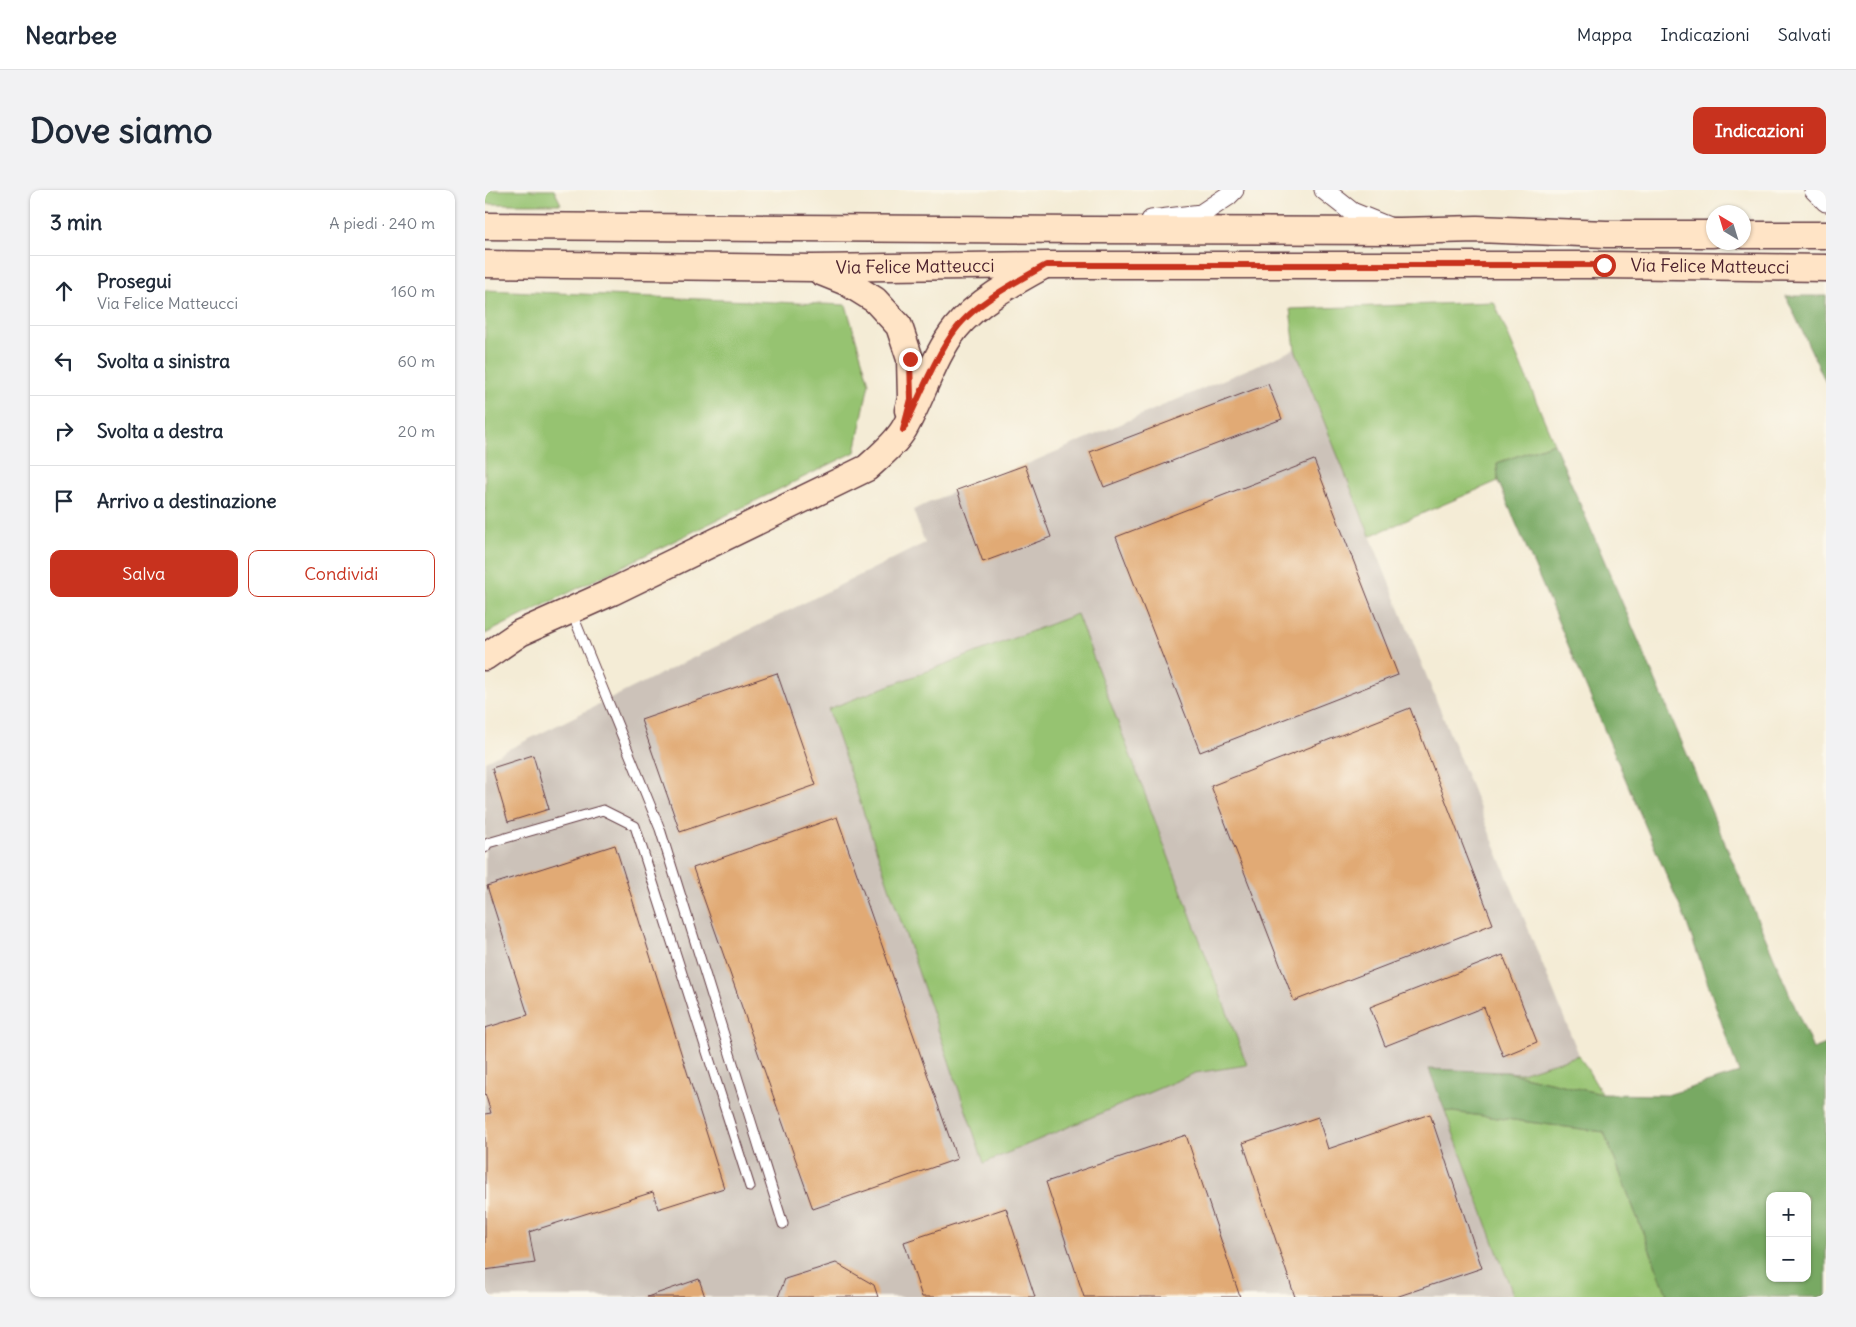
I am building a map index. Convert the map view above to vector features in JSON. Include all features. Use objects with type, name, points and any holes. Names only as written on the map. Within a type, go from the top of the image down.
[{"type":"main road","name":"Via Felice Matteucci","points":[[485,226],[1400,231],[1477,229],[1606,234],[1706,234]]},
{"type":"main road","name":"Via Felice Matteucci","points":[[1751,235],[1826,235]]},
{"type":"main road","name":"Via Felice Matteucci","points":[[485,264],[812,268],[1046,265],[1604,265],[1826,268]]},
{"type":"main road","points":[[485,657],[520,633],[722,540],[867,468],[889,448],[903,430],[943,348],[957,328],[979,307],[1015,282],[1046,265]]},
{"type":"main road","points":[[812,268],[846,282],[875,300],[899,326],[910,359],[911,399],[903,430]]},
{"type":"street","points":[[1084,230],[1201,214],[1234,190]]},
{"type":"street","points":[[1324,190],[1352,212],[1400,231]]},
{"type":"street","points":[[1814,190],[1826,202]]},
{"type":"lane","points":[[571,610],[661,828],[783,1224]]},
{"type":"lane","points":[[485,848],[488,843],[603,810],[635,826],[750,1187]]},
{"type":"shaded area","points":[[1295,349],[1579,1055],[1521,1073],[1429,1069],[1513,1294],[1502,1297],[485,1297],[485,761],[925,543],[913,510],[957,490],[1025,465]]},
{"type":"green space","points":[[485,190],[554,190],[561,204],[485,204]]},
{"type":"green space","points":[[485,290],[846,305],[869,383],[855,452],[485,634]]},
{"type":"green space","points":[[1786,296],[1826,296],[1826,383]]},
{"type":"green space","points":[[1494,302],[1554,443],[1497,463],[1498,481],[1370,536],[1295,349],[1290,309]]},
{"type":"green space","points":[[1554,443],[1813,1049],[1826,1044],[1826,1297],[1668,1297],[1604,1132],[1445,1111],[1429,1069],[1506,1072],[1602,1094],[1667,1095],[1739,1073],[1686,921],[1498,481],[1497,463]]},
{"type":"green space","points":[[1077,614],[1247,1065],[1195,1073],[984,1163],[828,709]]},
{"type":"green space","points":[[1579,1055],[1602,1094],[1506,1072],[1521,1073]]},
{"type":"green space","points":[[1445,1111],[1604,1132],[1668,1297],[1514,1297]]},
{"type":"building","points":[[1268,384],[1282,419],[1104,487],[1090,452]]},
{"type":"building","points":[[1314,460],[1398,675],[1200,752],[1116,537]]},
{"type":"building","points":[[1025,465],[1051,537],[983,562],[957,490]]},
{"type":"building","points":[[777,673],[816,785],[680,832],[641,720]]},
{"type":"building","points":[[1410,708],[1493,924],[1294,1001],[1211,786]]},
{"type":"building","points":[[533,755],[549,809],[508,822],[492,768]]},
{"type":"building","points":[[837,817],[957,1159],[813,1209],[693,868]]},
{"type":"building","points":[[615,845],[724,1188],[658,1209],[653,1192],[529,1232],[535,1263],[485,1270],[485,1114],[491,1113],[485,1093],[485,1028],[528,1015],[487,886]]},
{"type":"building","points":[[1503,955],[1537,1042],[1503,1056],[1484,1007],[1385,1046],[1370,1007]]},
{"type":"building","points":[[1430,1114],[1482,1268],[1396,1297],[1295,1297],[1243,1143],[1318,1117],[1328,1149]]},
{"type":"building","points":[[1186,1135],[1240,1297],[1084,1297],[1046,1182]]},
{"type":"building","points":[[1006,1208],[1035,1297],[922,1297],[904,1242]]},
{"type":"building","points":[[836,1263],[874,1285],[878,1297],[778,1297],[785,1279]]},
{"type":"building","points":[[699,1279],[705,1297],[647,1297]]},
{"type":"route","points":[[910,359],[911,399],[903,430],[943,348],[957,328],[979,307],[1015,282],[1046,265],[1604,265]]}]
